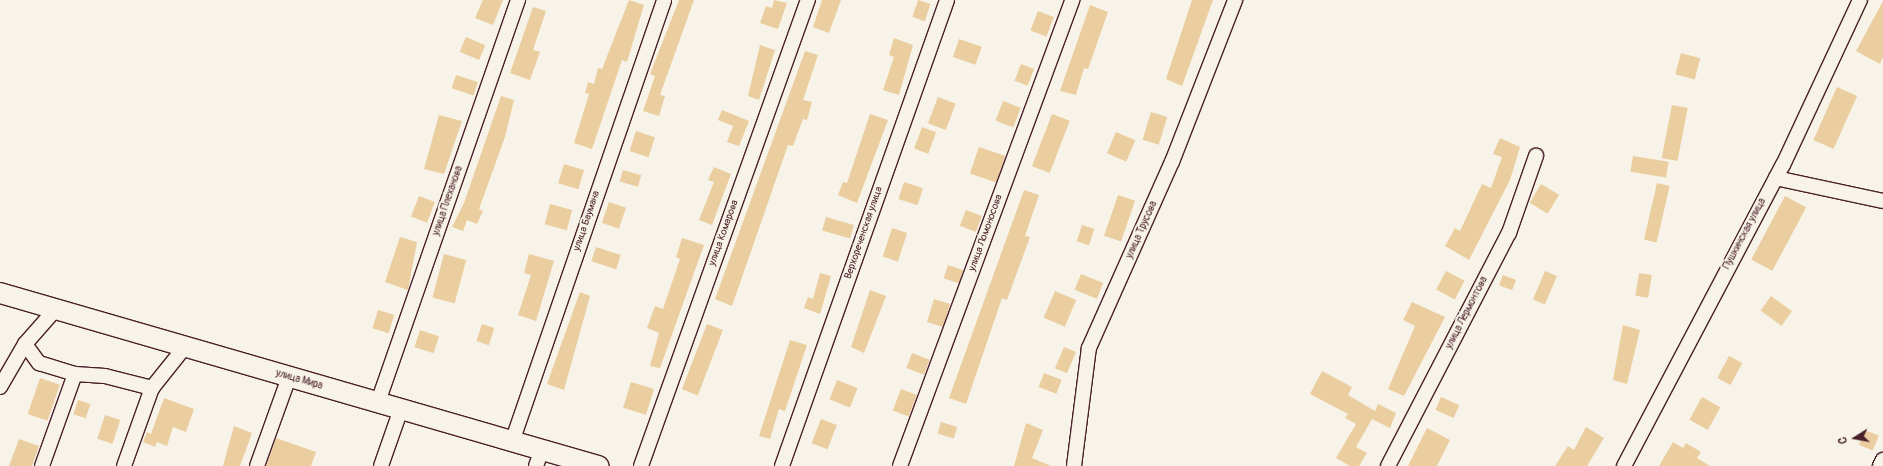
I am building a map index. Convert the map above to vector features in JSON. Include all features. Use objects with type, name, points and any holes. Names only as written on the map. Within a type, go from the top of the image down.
[{"type":"street","name":"улица Плеханова","points":[[378,402],[518,0]]},
{"type":"street","name":"улица Баумана","points":[[512,442],[664,0]]},
{"type":"street","name":"улица Комарова","points":[[641,466],[808,0]]},
{"type":"street","name":"Верхореченская улица","points":[[782,466],[947,0]]},
{"type":"street","name":"улица Ломоносова","points":[[900,466],[1072,0]]},
{"type":"street","name":"улица Трусова","points":[[1074,466],[1089,348],[1172,162],[1235,0]]},
{"type":"street","name":"Пушкинская улица","points":[[1624,466],[1776,178],[1860,0]]},
{"type":"street","name":"улица Лермонтова","points":[[1388,466],[1509,233],[1536,156]]},
{"type":"street","points":[[1776,178],[1883,201]]},
{"type":"street","name":"улица Мира","points":[[0,293],[184,348],[378,402],[512,442],[538,459],[598,466]]},
{"type":"street","points":[[0,387],[25,344],[56,310]]},
{"type":"street","points":[[25,344],[39,363],[75,374],[105,376],[152,388]]},
{"type":"street","points":[[124,466],[152,388],[184,348]]},
{"type":"street","points":[[42,466],[75,374]]},
{"type":"street","points":[[257,466],[289,377]]},
{"type":"street","points":[[381,466],[401,409]]},
{"type":"street","points":[[1880,466],[1883,460]]},
{"type":"building","points":[[483,0],[503,0],[493,25],[475,18]]},
{"type":"building","points":[[629,0],[644,5],[627,62],[622,60],[592,149],[574,143],[589,94],[585,93],[588,82],[594,84],[598,68],[602,69]]},
{"type":"building","points":[[679,0],[694,0],[660,95],[665,96],[659,116],[643,111],[655,76],[650,74]]},
{"type":"building","points":[[774,0],[787,3],[778,29],[760,23],[766,6],[772,8]]},
{"type":"building","points":[[822,0],[841,0],[829,33],[813,27]]},
{"type":"building","points":[[918,0],[930,4],[925,21],[912,17]]},
{"type":"building","points":[[1192,0],[1213,0],[1182,86],[1166,79]]},
{"type":"building","points":[[1883,1],[1883,57],[1880,64],[1856,51]]},
{"type":"building","points":[[1090,5],[1108,12],[1088,69],[1084,68],[1076,95],[1060,91]]},
{"type":"building","points":[[533,7],[546,11],[533,50],[540,52],[530,80],[510,73]]},
{"type":"building","points":[[1038,11],[1054,17],[1046,37],[1030,31]]},
{"type":"building","points":[[466,37],[485,45],[479,60],[460,52]]},
{"type":"building","points":[[894,38],[913,45],[899,95],[883,90],[894,57],[889,55]]},
{"type":"building","points":[[959,39],[982,47],[976,65],[953,57]]},
{"type":"building","points":[[760,45],[775,50],[759,100],[748,96]]},
{"type":"building","points":[[805,51],[818,55],[803,100],[812,102],[807,120],[803,119],[793,146],[788,145],[732,306],[715,299]]},
{"type":"building","points":[[1681,53],[1700,58],[1695,79],[1675,74]]},
{"type":"building","points":[[1021,64],[1034,69],[1028,86],[1015,81]]},
{"type":"building","points":[[456,75],[478,82],[474,95],[452,88]]},
{"type":"building","points":[[1837,87],[1857,96],[1834,149],[1813,140]]},
{"type":"building","points":[[501,96],[514,100],[505,137],[479,209],[483,211],[477,224],[467,220],[463,231],[452,227],[464,203]]},
{"type":"building","points":[[938,97],[956,104],[946,130],[928,123]]},
{"type":"building","points":[[1003,101],[1021,108],[1013,127],[995,121]]},
{"type":"building","points":[[1672,105],[1688,108],[1677,161],[1662,158]]},
{"type":"building","points":[[722,110],[749,121],[739,146],[727,142],[733,126],[718,120]]},
{"type":"building","points":[[1151,112],[1167,117],[1159,145],[1143,140]]},
{"type":"building","points":[[870,114],[888,120],[857,203],[838,195],[843,182],[847,183]]},
{"type":"building","points":[[1052,114],[1070,121],[1050,173],[1032,166]]},
{"type":"building","points":[[439,115],[462,121],[444,174],[424,169]]},
{"type":"building","points":[[922,127],[936,132],[928,154],[914,149]]},
{"type":"building","points":[[636,131],[655,137],[649,157],[630,151]]},
{"type":"building","points":[[1116,132],[1135,140],[1126,161],[1107,153]]},
{"type":"building","points":[[1500,138],[1520,147],[1510,180],[1469,260],[1445,246],[1455,228],[1460,231],[1482,184],[1491,188],[1502,157],[1493,154]]},
{"type":"building","points":[[979,147],[1005,156],[996,183],[970,173]]},
{"type":"building","points":[[1633,156],[1669,162],[1666,177],[1630,172]]},
{"type":"building","points":[[564,164],[584,170],[578,189],[558,183]]},
{"type":"building","points":[[714,167],[731,174],[712,225],[699,220],[714,182],[708,180]]},
{"type":"building","points":[[623,170],[641,175],[638,187],[620,182]]},
{"type":"building","points":[[904,182],[923,188],[917,205],[898,199]]},
{"type":"building","points":[[1657,183],[1670,186],[1657,242],[1644,240]]},
{"type":"building","points":[[1541,184],[1559,195],[1548,214],[1530,203]]},
{"type":"building","points":[[1024,190],[1039,195],[1025,236],[1030,237],[1007,300],[1002,298],[966,404],[949,398]]},
{"type":"building","points":[[1118,195],[1135,201],[1121,242],[1104,236]]},
{"type":"building","points":[[419,196],[435,202],[427,223],[411,217]]},
{"type":"building","points":[[1785,196],[1806,207],[1772,271],[1751,260]]},
{"type":"building","points":[[609,202],[626,208],[619,229],[602,223]]},
{"type":"building","points":[[550,204],[572,210],[567,230],[545,224]]},
{"type":"building","points":[[966,210],[982,216],[976,232],[960,226]]},
{"type":"building","points":[[826,217],[854,225],[850,238],[822,230]]},
{"type":"building","points":[[1082,225],[1094,229],[1089,245],[1077,241]]},
{"type":"building","points":[[892,228],[907,233],[898,261],[883,257]]},
{"type":"building","points":[[400,237],[417,242],[408,290],[385,282]]},
{"type":"building","points":[[682,238],[704,245],[660,368],[650,366],[659,333],[647,328],[655,306],[663,309],[680,259],[676,257]]},
{"type":"building","points":[[596,247],[621,255],[616,269],[591,261]]},
{"type":"building","points":[[444,254],[466,260],[455,303],[432,297]]},
{"type":"building","points":[[529,254],[554,261],[536,321],[518,315],[531,275],[524,273]]},
{"type":"building","points":[[948,265],[963,270],[959,283],[944,278]]},
{"type":"building","points":[[1446,271],[1465,281],[1455,299],[1436,290]]},
{"type":"building","points":[[1545,271],[1557,276],[1545,305],[1533,300]]},
{"type":"building","points":[[820,273],[831,276],[820,314],[804,308],[808,297],[813,299]]},
{"type":"building","points":[[1639,273],[1652,275],[1648,298],[1635,296]]},
{"type":"building","points":[[1081,274],[1103,283],[1097,299],[1075,290]]},
{"type":"building","points":[[1503,275],[1516,280],[1512,290],[1499,285]]},
{"type":"building","points":[[870,290],[886,296],[864,353],[851,347]]},
{"type":"building","points":[[1055,291],[1076,300],[1065,327],[1044,318]]},
{"type":"building","points":[[580,292],[590,296],[564,390],[547,384]]},
{"type":"building","points":[[1771,296],[1792,311],[1781,326],[1760,311]]},
{"type":"building","points":[[934,299],[950,304],[943,327],[927,322]]},
{"type":"building","points":[[1412,302],[1445,317],[1404,396],[1388,389],[1415,326],[1403,320]]},
{"type":"building","points":[[378,310],[394,315],[389,333],[372,328]]},
{"type":"building","points":[[482,324],[494,328],[489,345],[476,341]]},
{"type":"building","points":[[707,324],[723,330],[698,395],[682,389]]},
{"type":"building","points":[[1623,325],[1640,330],[1627,384],[1613,380]]},
{"type":"building","points":[[420,330],[439,336],[433,353],[414,347]]},
{"type":"building","points":[[790,340],[807,345],[785,411],[779,409],[770,439],[759,436]]},
{"type":"building","points":[[1064,347],[1076,352],[1067,373],[1055,368]]},
{"type":"building","points":[[912,353],[930,360],[924,375],[906,368]]},
{"type":"building","points":[[1729,356],[1742,363],[1731,385],[1717,378]]},
{"type":"building","points":[[1322,371],[1352,387],[1348,395],[1375,411],[1378,404],[1396,413],[1390,428],[1372,419],[1356,447],[1367,453],[1359,466],[1350,466],[1336,458],[1356,424],[1345,418],[1348,414],[1310,394]]},
{"type":"building","points":[[1044,373],[1062,380],[1056,394],[1039,387]]},
{"type":"building","points":[[40,378],[60,385],[47,421],[28,414]]},
{"type":"building","points":[[837,380],[858,388],[850,407],[829,400]]},
{"type":"building","points":[[631,382],[654,389],[646,415],[623,408]]},
{"type":"building","points":[[901,389],[917,395],[909,417],[893,410]]},
{"type":"building","points":[[1441,397],[1459,405],[1454,418],[1435,410]]},
{"type":"building","points":[[1702,397],[1720,407],[1708,430],[1689,420]]},
{"type":"building","points":[[164,398],[194,409],[186,432],[173,427],[167,446],[157,442],[155,447],[143,442],[147,432],[151,434]]},
{"type":"building","points":[[78,400],[90,404],[86,418],[73,414]]},
{"type":"building","points":[[105,415],[120,420],[112,444],[97,439]]},
{"type":"building","points":[[821,419],[837,425],[828,449],[812,443]]},
{"type":"building","points":[[941,422],[957,427],[954,438],[937,433]]},
{"type":"building","points":[[1026,423],[1043,430],[1032,458],[1051,466],[1014,466]]},
{"type":"building","points":[[234,426],[252,433],[240,466],[223,466]]},
{"type":"building","points":[[1586,427],[1604,438],[1587,466],[1555,466],[1568,446],[1574,450]]},
{"type":"building","points":[[1427,428],[1450,440],[1437,466],[1408,466]]},
{"type":"building","points":[[1865,430],[1879,436],[1873,451],[1859,445]]},
{"type":"building","points":[[276,438],[316,452],[311,466],[266,466]]},
{"type":"building","points":[[19,439],[39,446],[32,466],[9,466]]},
{"type":"building","points":[[1673,442],[1683,448],[1686,443],[1701,452],[1697,458],[1710,466],[1659,466]]}]
